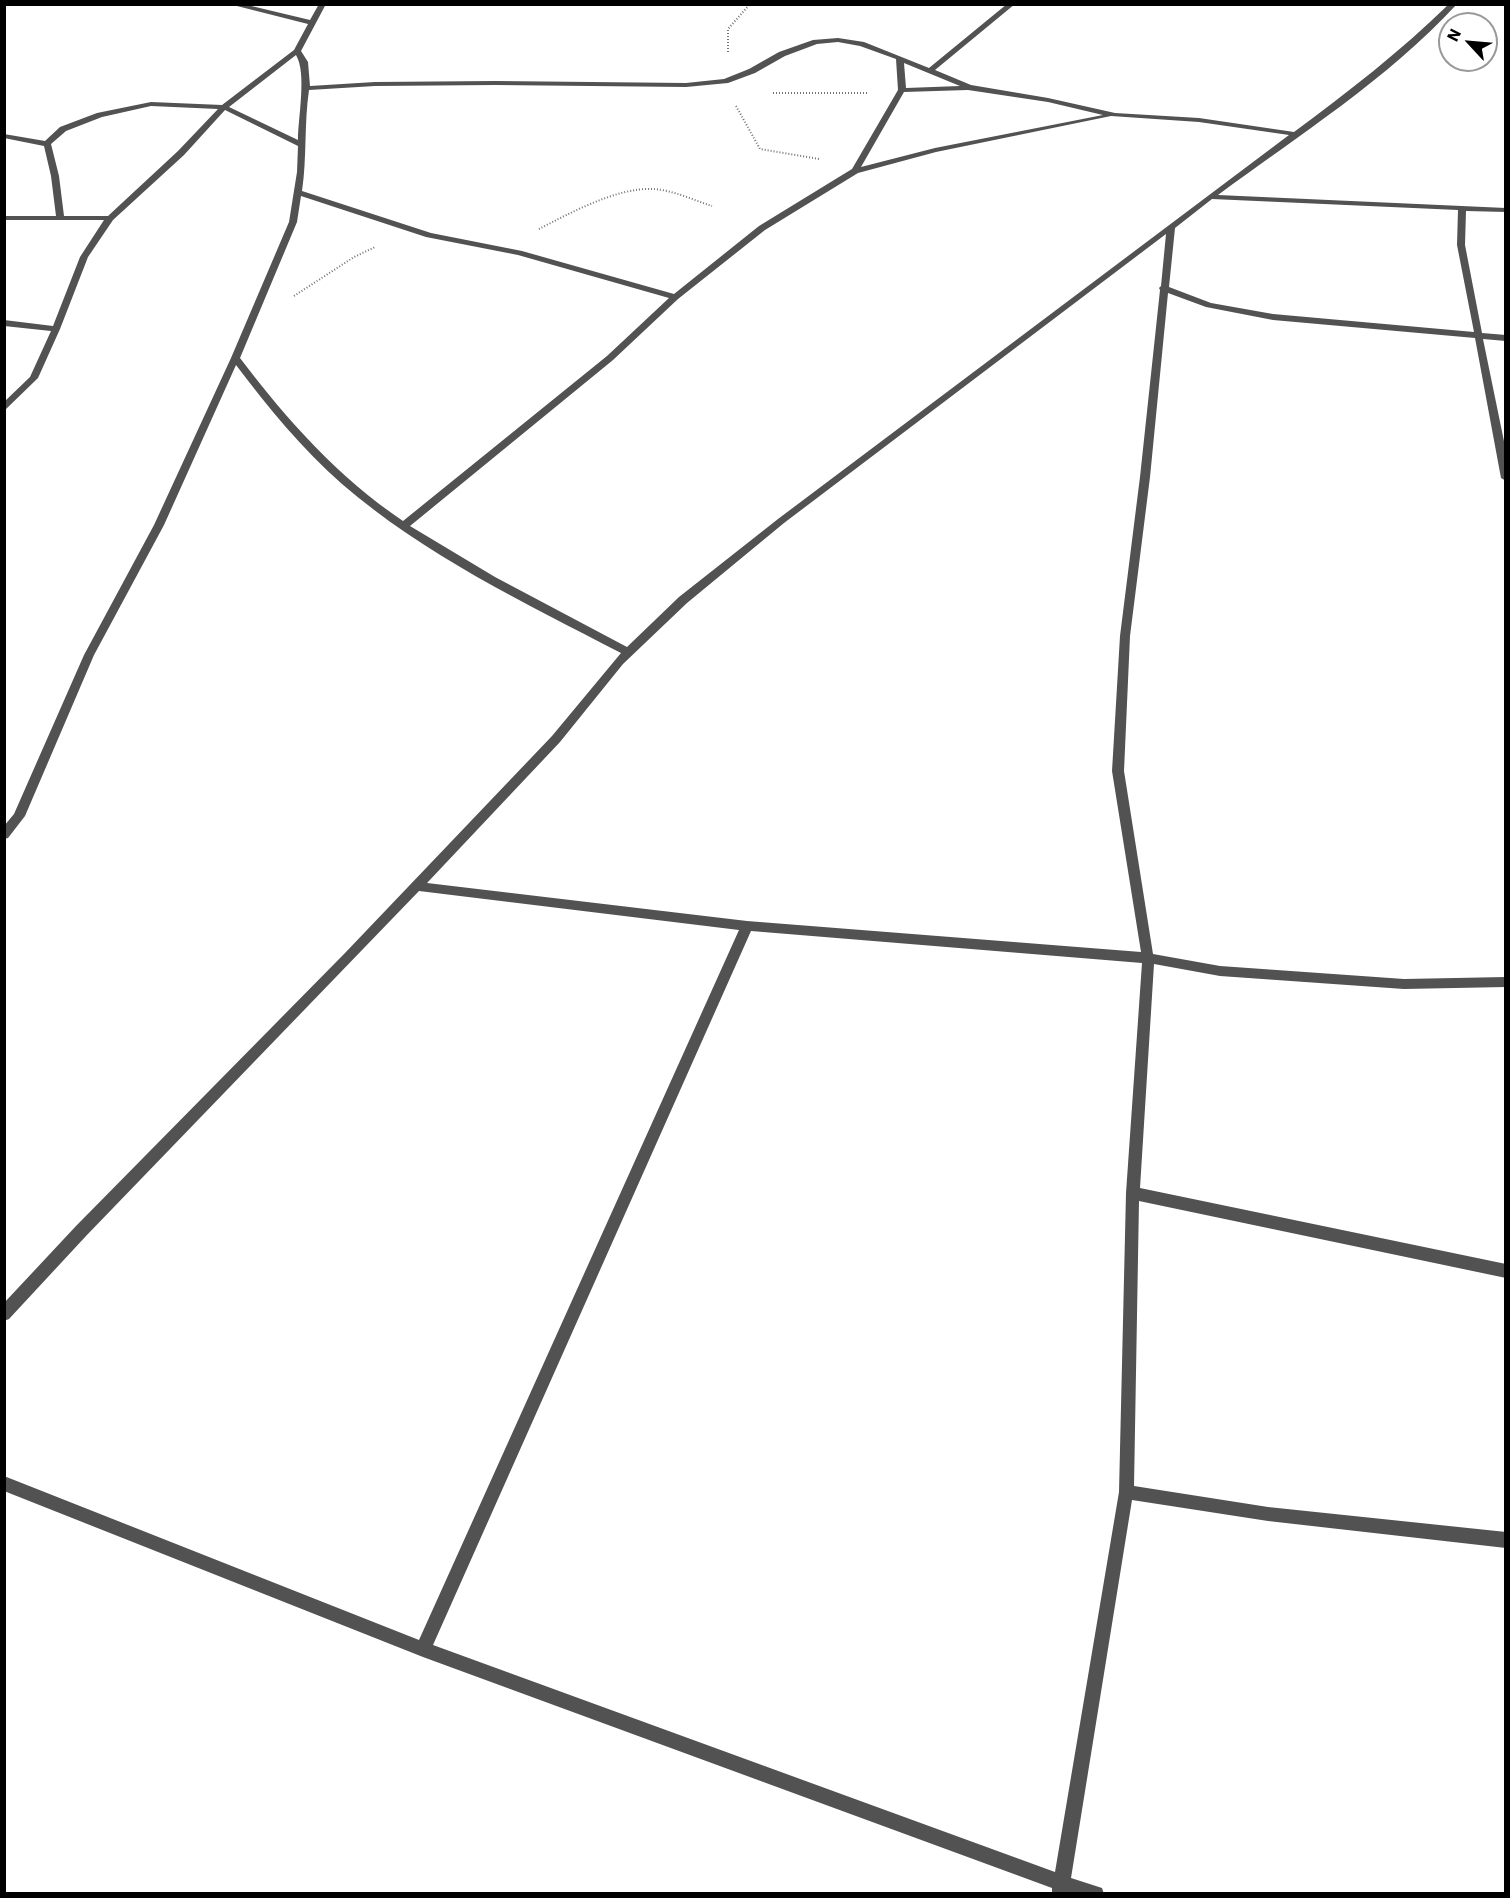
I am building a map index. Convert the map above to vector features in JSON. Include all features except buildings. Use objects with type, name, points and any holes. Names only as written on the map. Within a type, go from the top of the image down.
[{"type":"street","points":[[232,4],[313,23]]},
{"type":"street","points":[[4,408],[34,378],[84,257],[110,218],[181,153],[224,107],[297,51],[324,4]]},
{"type":"street","points":[[931,70],[1012,4]]},
{"type":"street","points":[[4,1314],[81,1231],[555,739],[628,652],[683,600],[781,521],[1366,82],[1417,40],[1454,4]]},
{"type":"street","points":[[306,88],[375,84],[471,83],[686,85],[725,81],[752,71],[782,54],[816,42],[838,40],[861,44],[969,87]]},
{"type":"street","points":[[4,835],[19,816],[89,655],[159,525],[235,358],[293,222],[301,172],[302,114],[306,88],[304,62],[297,51]]},
{"type":"street","points":[[855,171],[902,90],[900,58]]},
{"type":"street","points":[[902,90],[969,87],[1048,100],[1115,115],[1199,120],[1295,134]]},
{"type":"street","points":[[47,144],[63,129],[100,115],[151,104],[224,107],[301,145]]},
{"type":"street","points":[[404,526],[610,358],[675,297],[762,228],[855,171],[958,145],[1115,115]]},
{"type":"street","points":[[4,136],[47,144]]},
{"type":"street","points":[[47,144],[55,176],[60,219]]},
{"type":"street","points":[[297,192],[429,235],[519,254],[675,297]]},
{"type":"street","points":[[1210,197],[1506,210]]},
{"type":"street","points":[[1462,208],[1461,245],[1506,478]]},
{"type":"street","points":[[4,219],[110,218]]},
{"type":"street","points":[[1060,1888],[1125,1492],[1133,1193],[1148,958],[1118,771],[1125,636],[1145,477],[1171,228]]},
{"type":"street","points":[[1163,288],[1209,305],[1273,317],[1506,338]]},
{"type":"street","points":[[4,323],[56,329]]},
{"type":"street","points":[[235,358],[267,400],[318,455],[360,495],[452,560],[628,652]]},
{"type":"street","points":[[415,886],[747,926],[1148,958],[1220,971],[1404,984],[1506,982]]},
{"type":"street","points":[[423,1649],[747,926]]},
{"type":"street","points":[[1133,1193],[1506,1271]]},
{"type":"street","points":[[4,1482],[423,1649],[1060,1888],[1096,1893]]},
{"type":"street","points":[[1125,1492],[1268,1514],[1506,1540]]},
{"type":"path","points":[[728,55],[728,29],[750,4]]},
{"type":"path","points":[[764,93],[877,93]]},
{"type":"path","points":[[732,98],[760,149],[825,160]]}]
